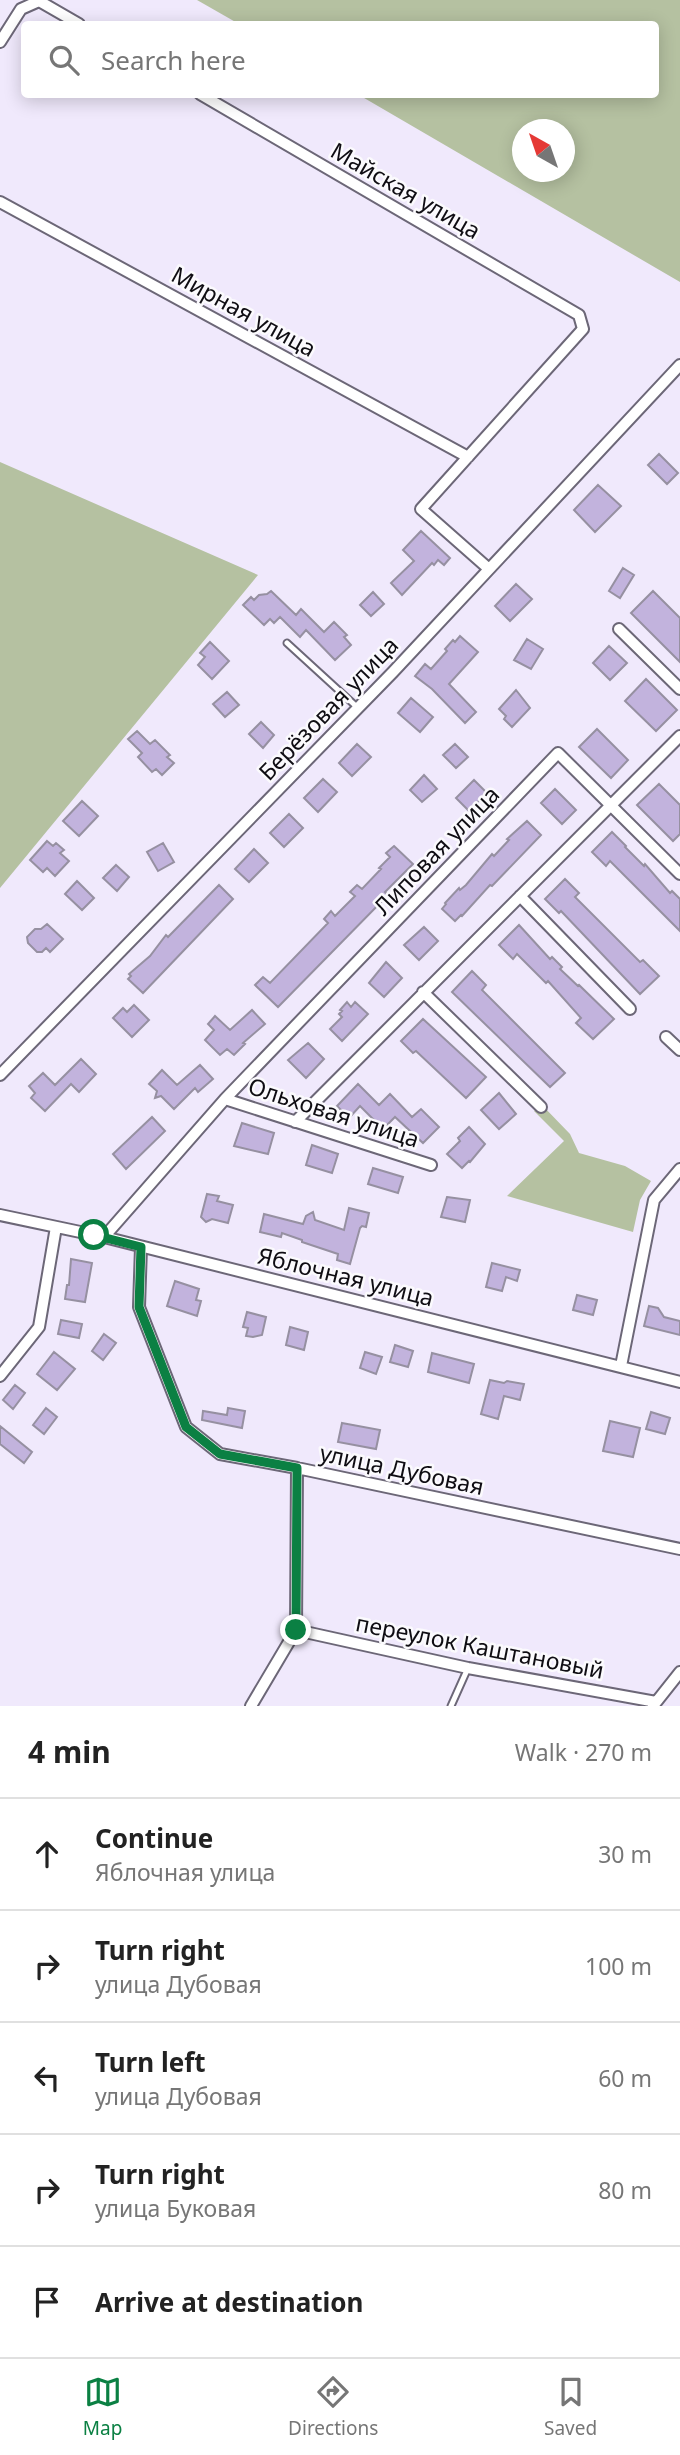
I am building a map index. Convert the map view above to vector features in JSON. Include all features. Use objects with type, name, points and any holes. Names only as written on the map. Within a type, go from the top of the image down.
[{"type":"street","points":[[0,42],[21,9],[39,1],[74,21]]},
{"type":"street","name":"Майская улица","points":[[207,98],[579,315],[583,329],[468,457]]},
{"type":"street","name":"Мирная улица","points":[[0,202],[468,457]]},
{"type":"street","name":"Берёзовая улица","points":[[0,1075],[358,708],[680,365]]},
{"type":"street","points":[[468,457],[421,509],[489,569]]},
{"type":"street","points":[[619,629],[680,689]]},
{"type":"street","points":[[295,1122],[680,736]]},
{"type":"street","name":"Липовая улица","points":[[225,1099],[558,753],[680,874]]},
{"type":"street","points":[[520,896],[630,1009]]},
{"type":"street","points":[[423,992],[541,1107]]},
{"type":"street","points":[[666,1037],[680,1050]]},
{"type":"street","points":[[104,1237],[225,1099]]},
{"type":"street","name":"Ольховая улица","points":[[225,1099],[431,1165]]},
{"type":"street","points":[[621,1366],[653,1199],[680,1169]]},
{"type":"street","name":"Яблочная улица","points":[[0,1215],[104,1237],[680,1382]]},
{"type":"street","points":[[0,1376],[39,1327],[56,1227]]},
{"type":"street","name":"улица Дубовая","points":[[141,1247],[139,1307],[186,1427],[220,1454],[680,1549]]},
{"type":"street","points":[[251,1706],[296,1630],[297,1468]]},
{"type":"street","name":"переулок Каштановый","points":[[296,1630],[468,1668],[654,1704]]},
{"type":"street","points":[[654,1704],[680,1672]]},
{"type":"lane","points":[[287,643],[358,708]]},
{"type":"lane","points":[[451,1706],[468,1668]]},
{"type":"green space","points":[[197,0],[680,0],[680,282],[364,98],[659,98],[659,21],[234,21]]},
{"type":"green space","points":[[0,462],[258,575],[0,888]]},
{"type":"green space","points":[[541,1104],[570,1134],[579,1153],[625,1166],[651,1181],[640,1200],[633,1232],[507,1196],[564,1141],[534,1111]]},
{"type":"building","points":[[659,454],[678,473],[667,484],[648,465]]},
{"type":"building","points":[[598,485],[621,506],[595,532],[574,510]]},
{"type":"building","points":[[421,531],[450,558],[444,565],[438,560],[434,565],[432,563],[402,595],[391,583],[414,561],[403,550]]},
{"type":"building","points":[[623,568],[634,575],[620,598],[609,591]]},
{"type":"building","points":[[516,584],[532,599],[510,621],[495,606]]},
{"type":"building","points":[[271,591],[296,615],[301,609],[324,632],[334,622],[347,635],[344,637],[351,645],[335,660],[306,630],[300,637],[280,617],[274,623],[270,619],[264,625],[243,605],[251,597],[254,600]]},
{"type":"building","points":[[653,591],[680,618],[680,662],[631,613]]},
{"type":"building","points":[[373,592],[384,604],[371,616],[360,605]]},
{"type":"building","points":[[460,636],[478,652],[449,684],[476,712],[465,723],[432,689],[415,676],[425,664],[431,669],[447,651],[445,649]]},
{"type":"building","points":[[527,639],[543,649],[531,669],[514,660]]},
{"type":"building","points":[[210,642],[229,661],[212,679],[198,665],[205,657],[200,653]]},
{"type":"building","points":[[609,646],[627,663],[610,680],[593,663]]},
{"type":"building","points":[[646,679],[677,710],[656,731],[625,701]]},
{"type":"building","points":[[516,690],[530,708],[512,727],[499,709]]},
{"type":"building","points":[[227,692],[239,705],[225,717],[213,704]]},
{"type":"building","points":[[411,698],[433,717],[420,732],[398,713]]},
{"type":"building","points":[[261,722],[274,735],[263,748],[249,734]]},
{"type":"building","points":[[597,729],[628,760],[611,778],[579,747]]},
{"type":"building","points":[[137,731],[150,744],[155,740],[170,755],[167,757],[174,763],[162,775],[156,769],[152,772],[138,757],[142,753],[128,739]]},
{"type":"building","points":[[357,744],[371,757],[352,776],[339,763]]},
{"type":"building","points":[[455,744],[468,757],[456,768],[443,755]]},
{"type":"building","points":[[424,775],[437,789],[422,802],[410,790]]},
{"type":"building","points":[[323,779],[337,792],[318,812],[304,798]]},
{"type":"building","points":[[474,780],[487,793],[469,811],[456,798]]},
{"type":"building","points":[[659,784],[680,805],[680,834],[673,841],[637,805]]},
{"type":"building","points":[[555,789],[576,810],[562,824],[541,803]]},
{"type":"building","points":[[82,801],[98,816],[79,836],[63,821]]},
{"type":"building","points":[[289,814],[303,828],[284,847],[270,833]]},
{"type":"building","points":[[527,821],[541,835],[455,921],[442,909],[445,903],[459,888],[460,890],[466,885],[492,854],[494,856],[509,840],[507,839]]},
{"type":"building","points":[[612,832],[670,893],[672,891],[680,899],[680,931],[610,861],[606,866],[592,852]]},
{"type":"building","points":[[47,841],[53,846],[56,843],[64,850],[60,853],[69,861],[55,876],[47,868],[43,872],[30,860]]},
{"type":"building","points":[[163,843],[174,862],[158,871],[147,852]]},
{"type":"building","points":[[394,846],[413,864],[385,892],[388,895],[278,1007],[255,985],[263,977],[270,983],[328,923],[324,919],[331,911],[335,916],[355,896],[350,892],[357,885],[362,889],[381,869],[379,868],[390,857],[386,853]]},
{"type":"building","points":[[254,849],[268,863],[249,882],[235,869]]},
{"type":"building","points":[[116,865],[129,877],[117,891],[103,878]]},
{"type":"building","points":[[565,879],[579,893],[575,897],[640,962],[643,960],[659,976],[640,994],[561,911],[559,913],[545,899]]},
{"type":"building","points":[[77,881],[94,898],[82,910],[65,894]]},
{"type":"building","points":[[219,885],[233,899],[143,993],[128,979],[131,976],[129,974]]},
{"type":"building","points":[[47,924],[63,939],[50,952],[46,948],[37,952],[28,943],[27,937],[35,929],[41,929]]},
{"type":"building","points":[[519,925],[550,959],[552,957],[562,967],[560,969],[614,1019],[593,1039],[576,1023],[581,1018],[548,981],[546,983],[517,954],[513,959],[499,945]]},
{"type":"building","points":[[424,927],[438,941],[419,960],[404,945]]},
{"type":"building","points":[[386,962],[402,978],[384,997],[369,983]]},
{"type":"building","points":[[472,971],[486,985],[482,990],[565,1073],[550,1087],[452,992]]},
{"type":"building","points":[[347,1002],[351,1007],[355,1002],[368,1014],[342,1041],[330,1029],[342,1017],[340,1010]]},
{"type":"building","points":[[134,1005],[149,1020],[132,1037],[113,1018],[123,1008],[127,1012]]},
{"type":"building","points":[[252,1010],[265,1024],[243,1043],[245,1044],[234,1055],[227,1049],[220,1055],[205,1040],[214,1030],[208,1024],[215,1016],[230,1030]]},
{"type":"building","points":[[423,1019],[486,1077],[466,1098],[416,1051],[413,1053],[401,1041]]},
{"type":"building","points":[[308,1043],[324,1059],[306,1078],[288,1060]]},
{"type":"building","points":[[81,1059],[96,1074],[79,1092],[71,1084],[45,1111],[31,1098],[35,1093],[29,1086],[43,1073],[55,1085]]},
{"type":"building","points":[[200,1065],[213,1079],[198,1092],[195,1088],[174,1109],[161,1096],[155,1098],[157,1091],[149,1084],[162,1070],[177,1085]]},
{"type":"building","points":[[358,1084],[379,1105],[390,1094],[412,1117],[421,1109],[439,1127],[423,1143],[395,1117],[383,1129],[360,1106],[349,1118],[337,1106]]},
{"type":"building","points":[[499,1093],[516,1114],[499,1129],[481,1110]]},
{"type":"building","points":[[152,1117],[165,1131],[126,1169],[113,1154]]},
{"type":"building","points":[[242,1123],[274,1133],[268,1154],[234,1146]]},
{"type":"building","points":[[469,1127],[485,1144],[462,1168],[447,1154]]},
{"type":"building","points":[[312,1145],[338,1154],[332,1173],[306,1165]]},
{"type":"building","points":[[373,1168],[403,1177],[398,1193],[368,1184]]},
{"type":"building","points":[[207,1194],[219,1196],[217,1201],[233,1205],[228,1223],[212,1219],[206,1222],[201,1217]]},
{"type":"building","points":[[447,1197],[470,1200],[465,1222],[441,1217]]},
{"type":"building","points":[[349,1208],[369,1213],[366,1227],[360,1228],[350,1264],[337,1260],[338,1254],[302,1240],[282,1233],[281,1237],[260,1232],[264,1214],[303,1224],[306,1216],[313,1212],[315,1220],[344,1230]]},
{"type":"building","points":[[71,1259],[92,1263],[85,1302],[65,1299]]},
{"type":"building","points":[[492,1263],[520,1270],[517,1281],[506,1277],[502,1291],[486,1287]]},
{"type":"building","points":[[175,1281],[199,1289],[196,1300],[201,1301],[197,1316],[167,1306]]},
{"type":"building","points":[[577,1295],[597,1300],[593,1315],[573,1310]]},
{"type":"building","points":[[649,1306],[658,1308],[664,1317],[680,1321],[680,1335],[644,1326]]},
{"type":"building","points":[[247,1312],[266,1317],[262,1335],[246,1336],[248,1328],[243,1327]]},
{"type":"building","points":[[61,1320],[82,1324],[79,1338],[58,1334]]},
{"type":"building","points":[[290,1327],[308,1332],[304,1350],[286,1345]]},
{"type":"building","points":[[104,1334],[116,1343],[103,1360],[92,1351]]},
{"type":"building","points":[[395,1345],[413,1351],[408,1367],[390,1362]]},
{"type":"building","points":[[54,1352],[75,1369],[57,1390],[37,1374]]},
{"type":"building","points":[[365,1352],[382,1357],[376,1374],[360,1368]]},
{"type":"building","points":[[432,1353],[474,1364],[469,1383],[428,1372]]},
{"type":"building","points":[[490,1380],[524,1384],[520,1400],[504,1396],[498,1419],[481,1414]]},
{"type":"building","points":[[15,1385],[25,1393],[13,1409],[3,1400]]},
{"type":"building","points":[[46,1408],[57,1417],[44,1434],[33,1425]]},
{"type":"building","points":[[228,1408],[245,1411],[242,1428],[202,1420],[203,1411],[227,1415]]},
{"type":"building","points":[[651,1412],[670,1418],[665,1434],[646,1429]]},
{"type":"building","points":[[610,1421],[640,1428],[633,1457],[603,1451]]},
{"type":"building","points":[[342,1423],[380,1430],[376,1449],[338,1442]]},
{"type":"building","points":[[0,1426],[32,1452],[24,1463],[0,1444]]},
{"type":"route","points":[[94,1235],[141,1247],[139,1307],[186,1427],[220,1454],[297,1468],[296,1630]]}]
